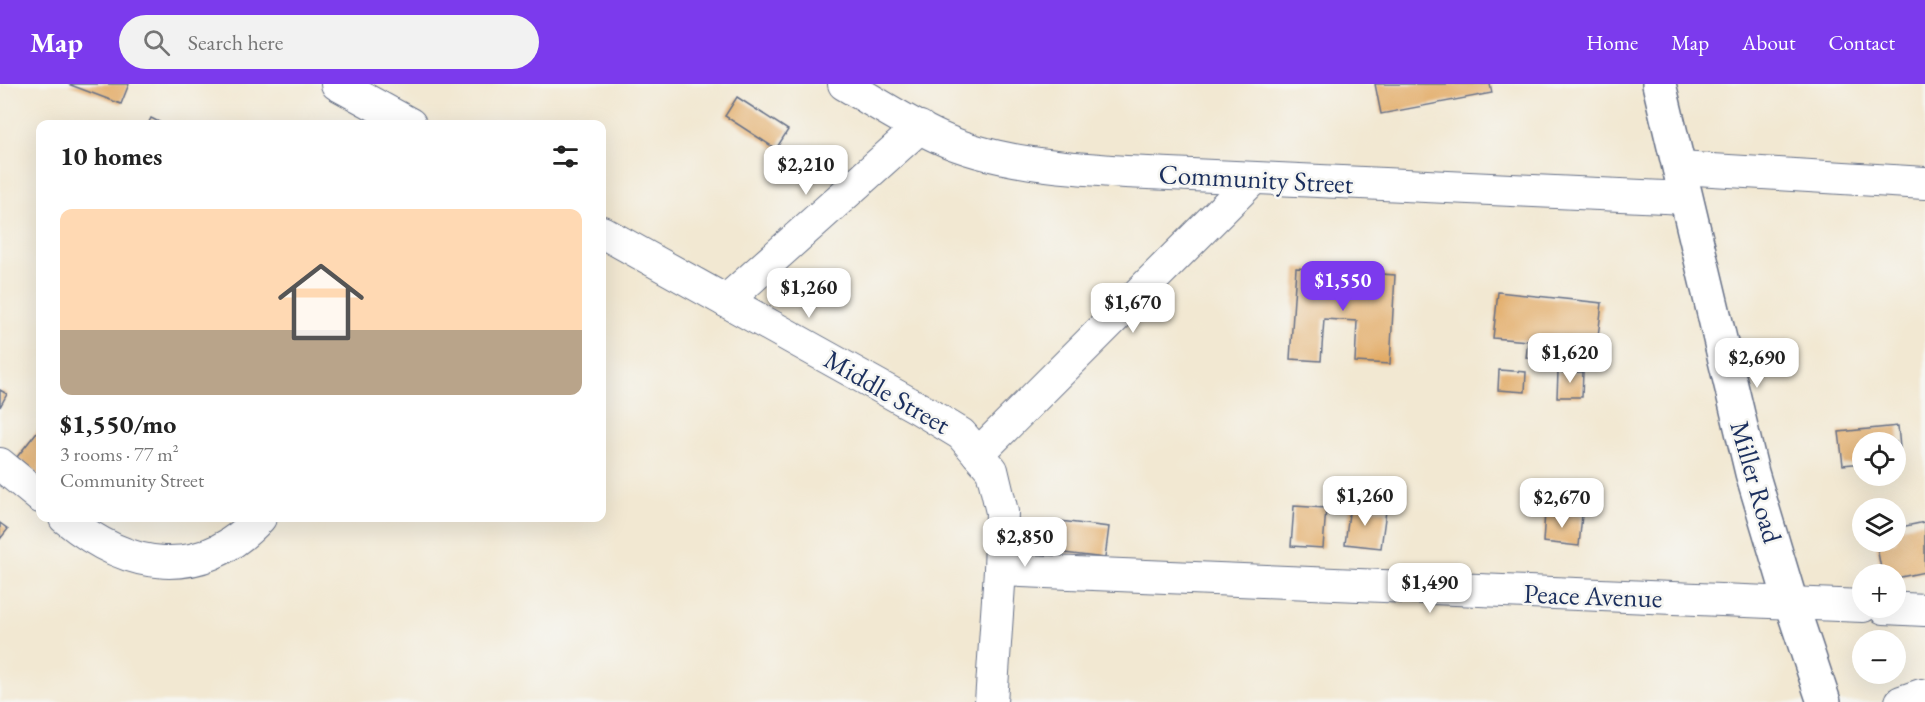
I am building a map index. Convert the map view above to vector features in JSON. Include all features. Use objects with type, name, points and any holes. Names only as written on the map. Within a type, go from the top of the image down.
[{"type":"main road","name":"Miller Road","points":[[1659,84],[1752,473],[1824,702]]},
{"type":"street","points":[[337,84],[403,120]]},
{"type":"street","name":"Community Street","points":[[844,84],[941,139],[978,151],[1067,168],[1253,179],[1925,183]]},
{"type":"street","points":[[726,302],[920,127]]},
{"type":"street","points":[[978,454],[1253,179]]},
{"type":"street","name":"Middle Street","points":[[606,234],[961,434],[992,470],[1002,512],[991,702]]},
{"type":"street","points":[[0,464],[36,494]]},
{"type":"street","points":[[71,522],[107,547],[129,556],[151,562],[176,563],[207,556],[239,538],[256,522]]},
{"type":"street","name":"Peace Avenue","points":[[1000,570],[1852,606]]},
{"type":"street","points":[[1906,609],[1925,610]]},
{"type":"building","points":[[68,84],[129,84],[121,104]]},
{"type":"building","points":[[1375,84],[1490,84],[1492,93],[1381,114]]},
{"type":"building","points":[[737,97],[788,130],[776,149],[725,116]]},
{"type":"building","points":[[1296,268],[1395,275],[1390,364],[1355,362],[1357,321],[1324,319],[1321,361],[1290,359]]},
{"type":"building","points":[[1498,292],[1602,303],[1597,345],[1562,341],[1560,361],[1526,358],[1528,341],[1493,338]]},
{"type":"building","points":[[1499,370],[1526,372],[1525,392],[1498,390]]},
{"type":"building","points":[[1558,372],[1583,372],[1582,397],[1557,397]]},
{"type":"building","points":[[0,390],[7,394],[0,407]]},
{"type":"building","points":[[1898,426],[1899,432],[1852,432],[1852,464],[1843,465],[1839,432]]},
{"type":"building","points":[[36,433],[36,473],[17,457]]},
{"type":"building","points":[[1294,506],[1326,508],[1323,548],[1291,546]]},
{"type":"building","points":[[1350,506],[1386,511],[1381,548],[1345,544]]},
{"type":"building","points":[[1545,512],[1582,515],[1579,546],[1543,542]]},
{"type":"building","points":[[1060,521],[1109,527],[1105,558],[1056,552]]},
{"type":"building","points":[[1925,522],[1925,572],[1906,576],[1906,564],[1880,564],[1878,552],[1906,552],[1906,526]]},
{"type":"building","points":[[0,523],[8,529],[0,539]]}]
